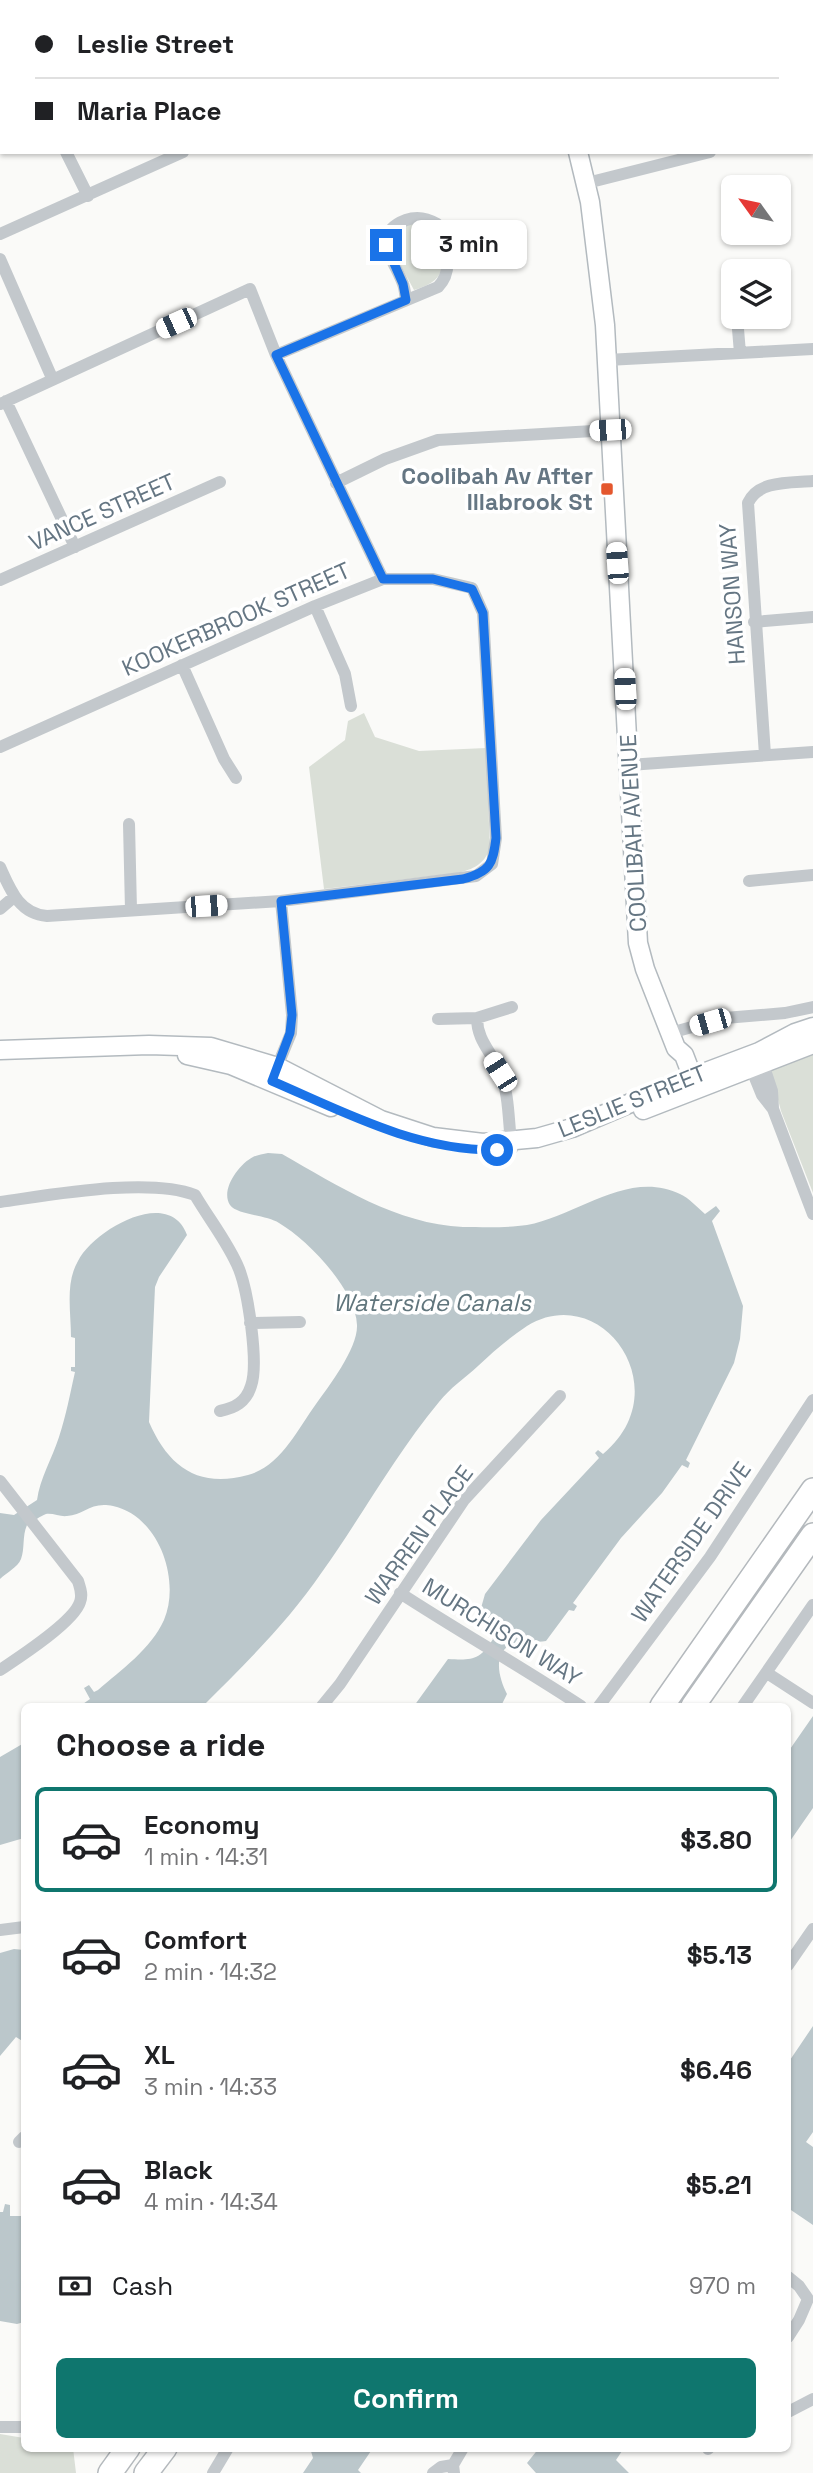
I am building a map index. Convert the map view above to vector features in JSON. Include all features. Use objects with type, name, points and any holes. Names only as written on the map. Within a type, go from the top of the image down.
[{"type":"highway","points":[[664,1703],[813,1490]]},
{"type":"highway","points":[[695,1703],[813,1535]]},
{"type":"highway","points":[[110,2473],[125,2452]]},
{"type":"highway","points":[[146,2473],[162,2452]]},
{"type":"street","points":[[67,154],[88,196]]},
{"type":"street","points":[[0,234],[179,154]]},
{"type":"street","name":"COOLIBAH AVENUE","points":[[579,154],[587,183],[596,239],[607,359],[638,943],[645,969],[673,1041],[684,1055],[690,1085]]},
{"type":"street","points":[[587,183],[702,154]]},
{"type":"street","points":[[276,355],[438,287],[448,271],[445,250],[437,224],[426,218],[412,218],[399,223],[388,235],[387,250],[403,284],[406,300]]},
{"type":"street","points":[[0,259],[52,379]]},
{"type":"street","points":[[75,547],[3,402],[250,289],[276,355],[383,579]]},
{"type":"street","points":[[738,329],[740,353]]},
{"type":"street","points":[[607,359],[813,348]]},
{"type":"street","points":[[336,483],[385,459],[438,440],[610,430]]},
{"type":"street","name":"HANSON WAY","points":[[765,755],[747,503],[757,490],[777,484],[813,481]]},
{"type":"street","name":"VANCE STREET","points":[[0,580],[220,482]]},
{"type":"street","name":"KOOKERBROOK STREET","points":[[0,747],[315,606],[383,579],[433,579],[472,589],[483,613],[496,838],[492,864],[476,876],[463,879],[281,901]]},
{"type":"street","points":[[315,606],[345,674],[351,706]]},
{"type":"street","points":[[754,622],[813,617]]},
{"type":"street","points":[[182,665],[224,759],[236,778]]},
{"type":"street","points":[[629,765],[813,752]]},
{"type":"street","points":[[129,824],[131,911]]},
{"type":"street","points":[[0,867],[14,897],[36,915],[281,901],[292,1015],[290,1033],[275,1074]]},
{"type":"street","points":[[748,881],[813,875]]},
{"type":"street","points":[[0,909],[14,897]]},
{"type":"street","points":[[438,1019],[477,1018],[512,1007]]},
{"type":"street","points":[[673,1041],[725,1018],[785,1013],[813,1007]]},
{"type":"street","points":[[477,1018],[477,1029],[482,1042],[500,1072],[506,1097],[511,1145]]},
{"type":"street","name":"LESLIE STREET","points":[[755,1060],[794,1033],[813,1027]]},
{"type":"street","name":"LESLIE STREET","points":[[0,1050],[149,1045],[211,1047],[381,1120],[433,1137],[511,1145],[572,1128],[755,1060],[813,1044]]},
{"type":"street","name":"LESLIE STREET","points":[[0,1062],[166,1054],[197,1056],[275,1074]]},
{"type":"street","points":[[755,1060],[772,1091],[773,1109],[813,1214]]},
{"type":"street","points":[[0,1202],[90,1190],[175,1189],[195,1195],[237,1266],[250,1323],[252,1383],[241,1403],[232,1409],[219,1411]]},
{"type":"street","points":[[250,1323],[300,1322]]},
{"type":"street","name":"WARREN PLACE","points":[[324,1703],[340,1684],[464,1500],[560,1396]]},
{"type":"street","name":"WATERSIDE DRIVE","points":[[601,1703],[710,1557],[813,1400]]},
{"type":"street","points":[[0,1670],[38,1644],[78,1609],[82,1594],[78,1581],[3,1484]]},
{"type":"street","name":"MURCHISON WAY","points":[[400,1593],[576,1703]]},
{"type":"street","points":[[745,1703],[813,1605]]},
{"type":"street","points":[[767,1673],[813,1703]]},
{"type":"street","points":[[0,1930],[21,1927]]},
{"type":"street","points":[[791,1961],[813,1929]]},
{"type":"street","points":[[791,2279],[811,2300],[791,2332]]},
{"type":"street","points":[[791,2410],[813,2399]]},
{"type":"street","points":[[0,2427],[21,2427]]},
{"type":"street","points":[[213,2473],[226,2452]]},
{"type":"street","points":[[433,2473],[441,2467],[454,2469],[461,2452]]},
{"type":"shaded area","points":[[408,224],[428,224],[434,231],[442,264],[437,278],[414,290],[391,244],[399,229]]},
{"type":"shaded area","points":[[364,713],[375,737],[419,751],[486,748],[490,849],[477,866],[457,873],[324,889],[309,767],[345,740],[348,721]]},
{"type":"shaded area","points":[[813,1051],[813,1193],[781,1111],[770,1069]]},
{"type":"shaded area","points":[[0,2434],[21,2438],[21,2452],[73,2452],[76,2473],[0,2473]]},
{"type":"water","name":"Waterside Canals","points":[[268,1153],[282,1154],[346,1190],[391,1211],[415,1219],[463,1227],[527,1225],[622,1190],[641,1187],[661,1188],[680,1194],[705,1214],[716,1206],[720,1211],[712,1221],[743,1306],[740,1339],[734,1363],[686,1460],[690,1463],[688,1468],[682,1465],[662,1493],[621,1538],[573,1603],[577,1606],[574,1611],[569,1610],[546,1641],[518,1642],[504,1650],[499,1664],[501,1680],[507,1694],[502,1703],[416,1703],[448,1659],[474,1658],[484,1652],[493,1639],[481,1608],[485,1594],[541,1520],[599,1458],[595,1453],[598,1450],[603,1454],[625,1428],[634,1401],[633,1373],[622,1349],[604,1329],[581,1318],[555,1316],[527,1326],[448,1392],[408,1443],[337,1551],[295,1608],[206,1703],[84,1703],[90,1699],[84,1688],[89,1685],[94,1692],[98,1690],[143,1650],[158,1631],[169,1604],[170,1587],[162,1552],[143,1522],[129,1512],[113,1506],[99,1505],[73,1515],[41,1516],[27,1525],[21,1559],[0,1579],[0,1513],[14,1515],[37,1500],[66,1413],[75,1372],[71,1371],[71,1367],[75,1367],[75,1338],[71,1337],[71,1279],[78,1261],[87,1249],[115,1226],[132,1218],[165,1214],[178,1221],[187,1235],[155,1287],[149,1422],[165,1451],[187,1470],[214,1479],[230,1479],[248,1475],[270,1464],[287,1446],[342,1366],[353,1345],[357,1325],[355,1311],[340,1282],[291,1231],[274,1220],[245,1213],[230,1205],[227,1192],[232,1178],[242,1165],[253,1157]]},
{"type":"water","points":[[813,1716],[813,1808],[791,1840],[791,1748]]},
{"type":"water","points":[[21,1745],[21,1839],[0,1845],[0,1757]]},
{"type":"water","points":[[21,1950],[21,2040],[16,2037],[0,2056],[0,1953]]},
{"type":"water","points":[[813,2026],[813,2132],[806,2142],[813,2147],[813,2225],[791,2210],[791,2059]]},
{"type":"water","points":[[5,2204],[10,2205],[10,2216],[21,2216],[21,2323],[17,2324],[0,2321],[0,2212],[3,2212]]},
{"type":"water","points":[[311,2452],[370,2452],[358,2470],[361,2473],[303,2473],[313,2458]]},
{"type":"water","points":[[536,2452],[621,2452],[616,2460],[629,2473],[536,2473],[527,2463]]},
{"type":"place","name":"Coolibah Av After Illabrook St","points":[[607,489]]},
{"type":"route","points":[[386,245],[403,284],[406,300],[276,355],[383,579],[433,579],[472,589],[483,613],[495,853],[492,864],[484,871],[463,879],[281,901],[292,1015],[290,1033],[272,1081],[379,1128],[431,1144],[497,1150]]}]
